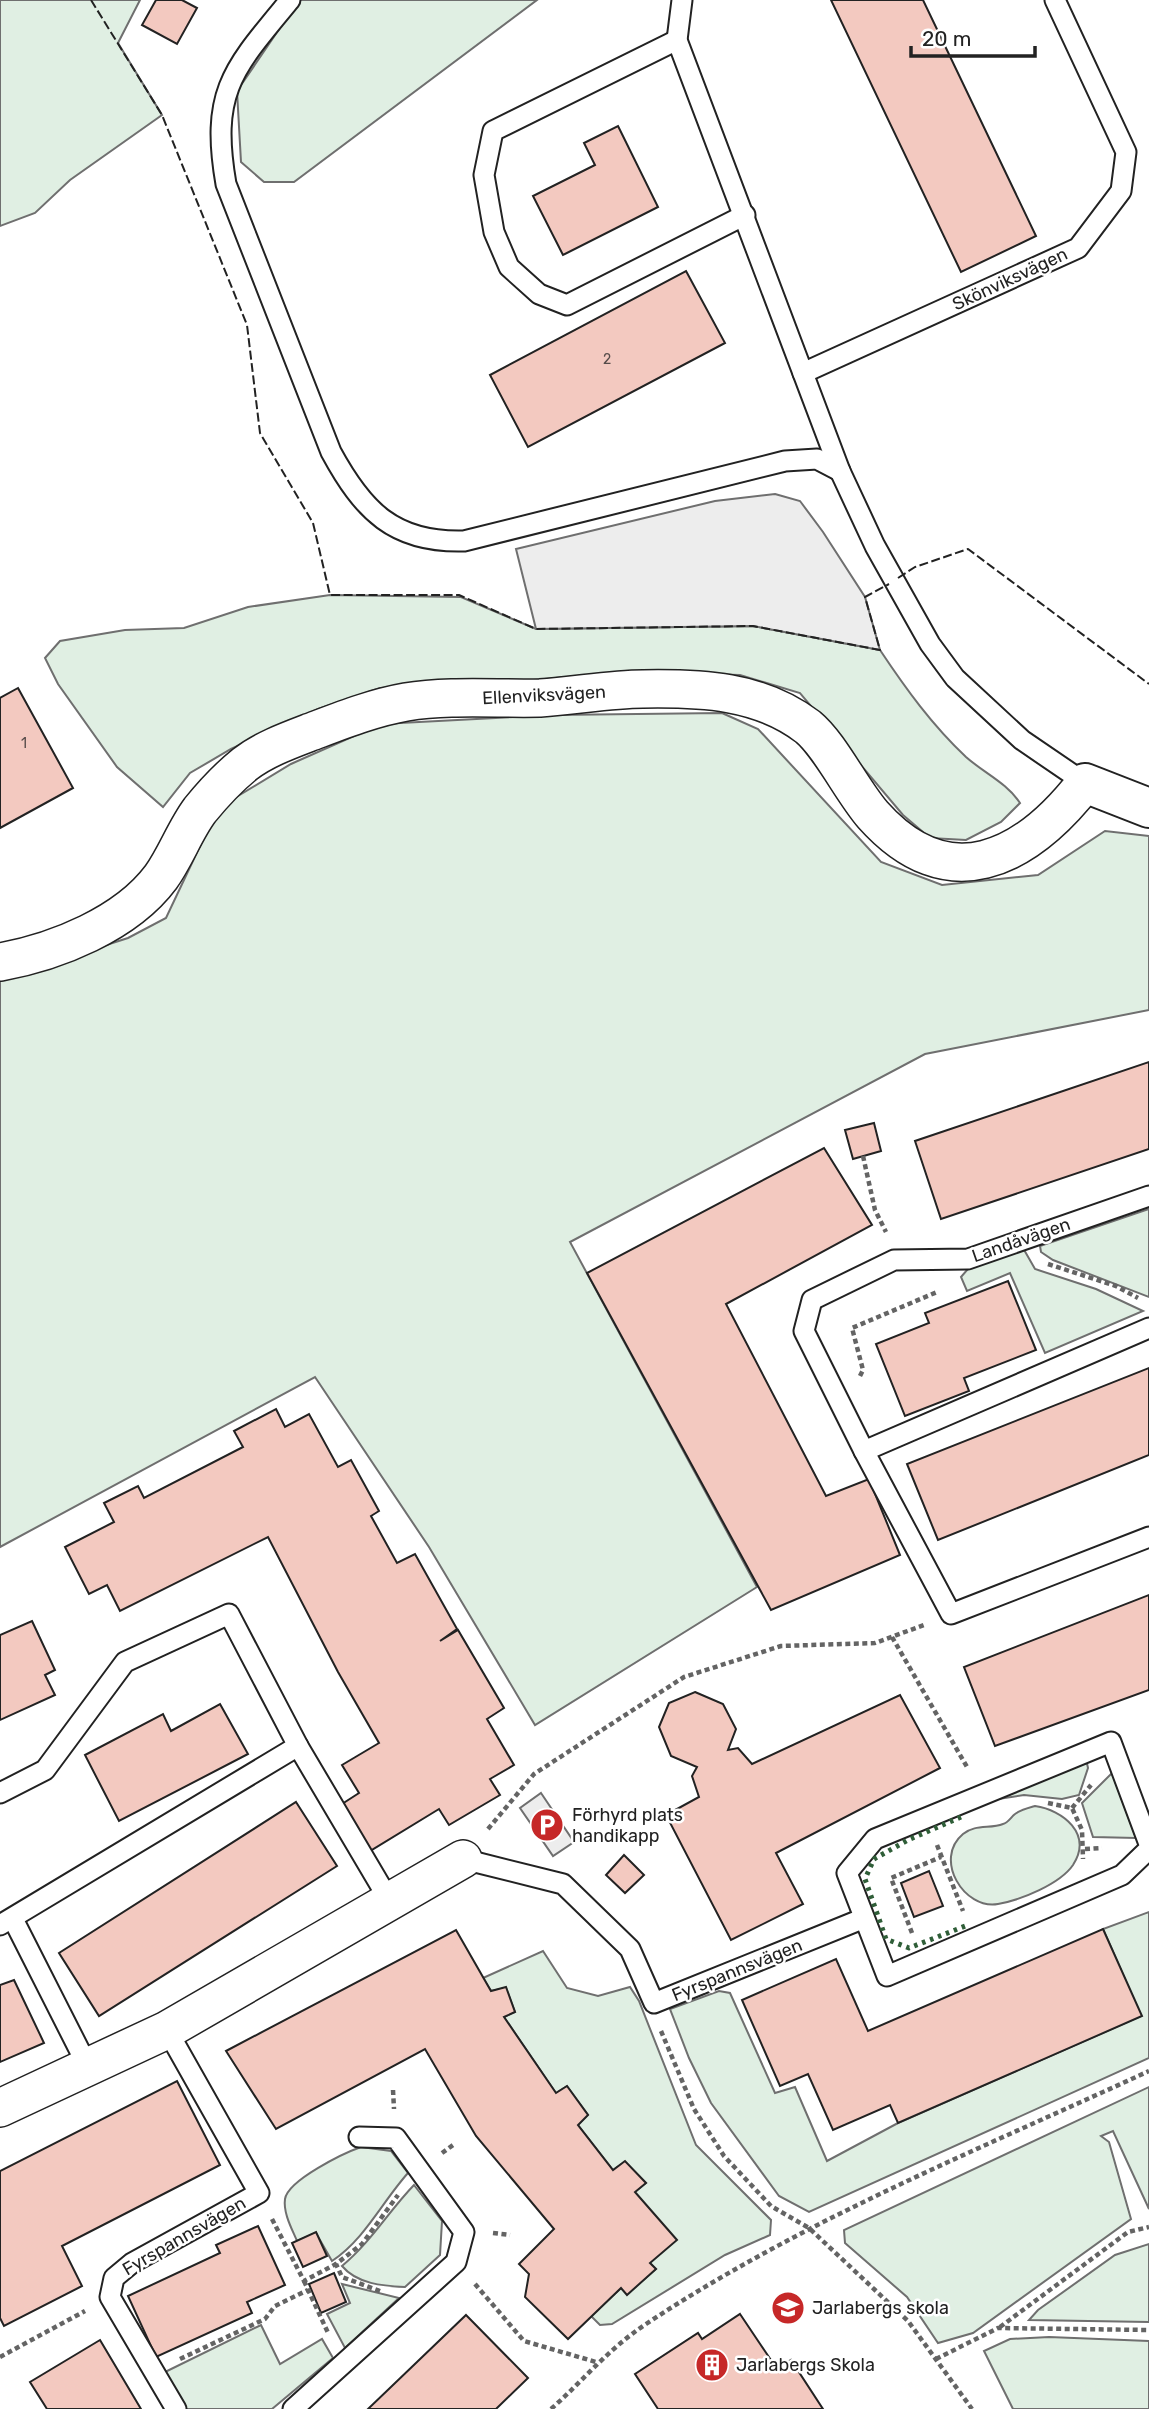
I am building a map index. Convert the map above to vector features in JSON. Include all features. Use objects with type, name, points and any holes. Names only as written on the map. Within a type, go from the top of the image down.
[{"type":"street","name":"Ellenviksvägen","points":[[0,962],[54,948],[95,929],[133,905],[160,878],[199,811],[247,762],[280,744],[361,713],[407,702],[544,697],[638,688],[705,689],[749,697],[788,714],[811,730],[872,814],[892,834],[920,855],[958,863],[995,858],[1022,843],[1061,813],[1085,783]]},
{"type":"street","points":[[1085,783],[1149,808]]},
{"type":"street","points":[[0,2108],[167,2030],[463,1859]]},
{"type":"lane","points":[[290,0],[239,61],[227,86],[220,111],[220,150],[226,184],[331,452],[347,483],[367,508],[411,537],[433,542],[464,541],[785,461],[817,459],[840,471]]},
{"type":"lane","points":[[682,0],[677,40],[840,471],[888,569],[930,644],[955,678],[1022,740],[1085,783]]},
{"type":"lane","name":"Skönviksvägen","points":[[803,373],[1077,248],[1121,191],[1126,152],[1055,0]]},
{"type":"lane","points":[[677,40],[493,131],[484,175],[494,232],[509,267],[538,293],[568,305],[745,215]]},
{"type":"lane","name":"Landåvägen","points":[[951,1614],[804,1331],[812,1300],[894,1260],[968,1259],[1149,1196]]},
{"type":"lane","points":[[864,1451],[1149,1328]]},
{"type":"lane","points":[[951,1614],[1149,1537]]},
{"type":"lane","points":[[0,1793],[45,1770],[125,1662],[229,1614],[298,1746],[389,1900]]},
{"type":"lane","points":[[1149,1843],[1111,1742],[875,1839],[847,1873],[862,1919],[887,1976],[1122,1875],[1149,1849]]},
{"type":"lane","points":[[88,2065],[6,1922],[298,1746]]},
{"type":"lane","name":"Fyrspannsvägen","points":[[463,1859],[563,1884],[630,1949],[654,2003],[862,1919]]},
{"type":"lane","name":"Fyrspannsvägen","points":[[167,2030],[259,2193],[132,2263],[114,2278],[110,2297],[176,2409]]},
{"type":"lane","points":[[293,2409],[456,2262],[464,2232],[396,2138],[359,2137]]},
{"type":"path","points":[[863,1156],[875,1210],[900,1260]]},
{"type":"path","points":[[1023,1240],[1037,1259],[1116,1286],[1146,1302]]},
{"type":"path","points":[[847,1417],[863,1370],[852,1328],[944,1289],[968,1259]]},
{"type":"path","points":[[463,1859],[534,1774],[684,1676],[781,1646],[875,1643],[951,1614]]},
{"type":"path","points":[[892,1637],[983,1794]]},
{"type":"path","points":[[1040,1802],[1072,1808],[1083,1830],[1085,1849],[1075,1894]]},
{"type":"path","points":[[941,1837],[936,1847],[963,1911]]},
{"type":"path","points":[[921,1929],[911,1933],[891,1878],[941,1857]]},
{"type":"path","points":[[952,1916],[963,1911],[993,1921],[1016,1921]]},
{"type":"path","points":[[654,2003],[662,2034],[694,2109],[724,2156],[771,2206],[808,2228],[908,2321],[972,2409]]},
{"type":"path","points":[[551,2409],[596,2362],[645,2325],[808,2228],[1149,2071]]},
{"type":"path","points":[[304,2281],[362,2244],[419,2170]]},
{"type":"path","points":[[259,2193],[343,2364]]},
{"type":"path","points":[[936,2359],[998,2328],[1128,2232],[1149,2227]]},
{"type":"path","points":[[456,2262],[524,2341],[596,2362]]},
{"type":"path","points":[[336,2263],[342,2277],[360,2284],[419,2296]]},
{"type":"path","points":[[154,2371],[265,2319],[275,2306],[308,2290]]},
{"type":"path","points":[[0,2357],[110,2297]]},
{"type":"path","points":[[998,2328],[1149,2330]]},
{"type":"green space","points":[[0,0],[140,0],[118,43],[162,115],[70,180],[35,213],[0,226]]},
{"type":"green space","points":[[299,0],[537,0],[294,182],[264,182],[241,162],[237,91]]},
{"type":"green space","points":[[330,595],[461,597],[536,629],[753,626],[880,650],[942,732],[966,757],[1009,790],[1020,803],[1001,822],[966,840],[930,838],[903,815],[800,693],[740,675],[622,672],[457,687],[380,688],[318,709],[231,749],[190,773],[163,807],[117,767],[58,684],[45,658],[60,641],[125,630],[184,628],[248,607]]},
{"type":"green space","points":[[722,713],[758,729],[881,862],[942,885],[1038,875],[1105,831],[1149,836],[1149,1010],[925,1054],[570,1242],[757,1587],[535,1725],[429,1547],[315,1377],[0,1547],[0,979],[128,938],[166,918],[218,808],[291,764],[381,724],[552,715]]},
{"type":"green space","points":[[1149,1209],[1149,1297],[1053,1260],[1041,1252],[1040,1246]]},
{"type":"green space","points":[[1023,1248],[1035,1269],[1096,1289],[1143,1311],[1045,1353],[1010,1273],[967,1291],[961,1277],[974,1262]]},
{"type":"green space","points":[[1086,1759],[1088,1768],[1079,1795],[1062,1799],[1024,1795],[998,1799],[1042,1777]]},
{"type":"green space","points":[[1112,1773],[1136,1838],[1093,1837],[1082,1803]]},
{"type":"green space","points":[[1035,1806],[1056,1813],[1072,1825],[1079,1843],[1073,1865],[1050,1885],[1018,1899],[986,1904],[974,1899],[964,1891],[952,1869],[954,1844],[968,1831],[1005,1823],[1024,1809]]},
{"type":"green space","points":[[1149,1912],[1149,2058],[809,2212],[779,2196],[711,2103],[689,2058],[670,2009],[719,1991],[730,1993],[775,2093],[795,2087],[827,2161],[898,2123],[1141,2016],[1103,1929]]},
{"type":"green space","points":[[543,1951],[567,1988],[598,1996],[630,1987],[639,2001],[696,2145],[771,2220],[770,2235],[725,2255],[612,2324],[600,2325],[591,2316],[621,2288],[627,2294],[656,2269],[650,2263],[635,2192],[646,2183],[625,2162],[613,2170],[578,2125],[588,2115],[567,2086],[556,2093],[504,2017],[515,2012],[506,1988],[491,1991],[483,1978]]},
{"type":"green space","points":[[1149,2087],[1149,2209],[1113,2131],[1101,2136],[1109,2142],[1131,2219],[973,2333],[938,2343],[907,2297],[845,2243],[844,2230]]},
{"type":"green space","points":[[361,2147],[391,2151],[408,2173],[364,2231],[332,2261],[316,2233],[297,2241],[287,2215],[285,2199],[288,2192],[306,2176]]},
{"type":"green space","points":[[414,2185],[442,2221],[440,2255],[405,2287],[371,2283],[355,2277],[342,2266],[362,2247]]},
{"type":"green space","points":[[1149,2244],[1149,2322],[1029,2320],[1038,2310],[1115,2255]]},
{"type":"green space","points":[[342,2284],[399,2298],[345,2348],[327,2314],[350,2303]]},
{"type":"green space","points":[[261,2325],[280,2364],[322,2339],[333,2358],[272,2409],[184,2409],[163,2373]]},
{"type":"green space","points":[[1049,2337],[1149,2341],[1149,2409],[1013,2409],[984,2351],[1010,2339]]},
{"type":"shaded area","points":[[775,494],[800,501],[823,532],[865,597],[880,650],[753,626],[536,629],[516,549],[715,501]]},
{"type":"shaded area","name":"Förhyrd plats handikapp","points":[[541,1793],[574,1842],[553,1856],[520,1808]]},
{"type":"building","points":[[156,0],[182,0],[197,8],[177,44],[142,25]]},
{"type":"building","points":[[831,0],[923,0],[1036,236],[961,272]]},
{"type":"building","points":[[618,126],[658,207],[563,255],[533,196],[595,165],[584,143]]},
{"type":"building","points":[[686,271],[725,343],[528,447],[490,375]]},
{"type":"building","points":[[18,688],[73,788],[0,828],[0,698]]},
{"type":"building","points":[[1149,1062],[1149,1149],[941,1219],[915,1141]]},
{"type":"building","points":[[874,1123],[881,1151],[853,1159],[845,1130]]},
{"type":"building","points":[[824,1148],[872,1225],[726,1304],[826,1496],[869,1479],[900,1555],[771,1610],[587,1273]]},
{"type":"building","points":[[1008,1281],[1036,1350],[964,1378],[969,1391],[905,1416],[876,1344],[929,1323],[925,1313]]},
{"type":"building","points":[[1149,1368],[1149,1455],[938,1540],[907,1464]]},
{"type":"building","points":[[276,1409],[285,1427],[309,1414],[338,1467],[351,1460],[379,1511],[371,1516],[397,1563],[415,1554],[457,1629],[440,1641],[458,1630],[504,1708],[487,1719],[514,1765],[490,1779],[500,1795],[449,1825],[439,1809],[370,1851],[342,1804],[359,1793],[342,1765],[379,1743],[338,1672],[268,1537],[120,1611],[107,1585],[89,1594],[65,1547],[114,1522],[104,1503],[138,1486],[144,1498],[243,1447],[234,1431]]},
{"type":"building","points":[[1149,1595],[1149,1690],[995,1746],[964,1667]]},
{"type":"building","points":[[32,1621],[55,1670],[45,1675],[55,1695],[0,1720],[0,1635]]},
{"type":"building","points":[[695,1692],[723,1704],[736,1729],[728,1750],[738,1748],[752,1764],[900,1695],[940,1768],[776,1853],[803,1904],[731,1940],[666,1815],[699,1797],[692,1776],[697,1767],[671,1756],[659,1727],[669,1703]]},
{"type":"building","points":[[220,1704],[248,1754],[119,1821],[85,1755],[163,1714],[171,1731]]},
{"type":"building","points":[[296,1802],[337,1866],[99,2016],[59,1953]]},
{"type":"building","points":[[624,1855],[644,1875],[625,1893],[606,1875]]},
{"type":"building","points":[[929,1871],[943,1906],[914,1917],[901,1883]]},
{"type":"building","points":[[1103,1929],[1142,2016],[898,2123],[890,2105],[833,2130],[808,2074],[780,2086],[742,2000],[836,1959],[868,2031]]},
{"type":"building","points":[[456,1930],[491,1991],[506,1987],[515,2012],[504,2017],[556,2093],[567,2086],[588,2115],[578,2125],[613,2170],[625,2161],[646,2183],[635,2192],[677,2240],[650,2263],[656,2269],[627,2295],[621,2288],[568,2339],[525,2297],[529,2274],[519,2264],[554,2229],[476,2136],[425,2049],[276,2129],[226,2051]]},
{"type":"building","points":[[14,1980],[44,2043],[0,2062],[0,1985]]},
{"type":"building","points":[[177,2081],[220,2165],[62,2246],[82,2286],[4,2326],[0,2318],[0,2171]]},
{"type":"building","points":[[258,2226],[285,2285],[247,2302],[252,2313],[156,2357],[128,2296],[220,2253],[216,2245]]},
{"type":"building","points":[[316,2232],[327,2256],[303,2267],[292,2243]]},
{"type":"building","points":[[334,2273],[346,2302],[321,2313],[309,2284]]},
{"type":"building","name":"Jarlabergs Skola","points":[[740,2314],[777,2369],[791,2360],[823,2409],[658,2409],[635,2374],[698,2333],[702,2339]]},
{"type":"building","points":[[466,2315],[528,2378],[496,2409],[368,2409]]},
{"type":"building","points":[[100,2340],[141,2409],[47,2409],[30,2382]]},
{"type":"hedge","points":[[961,1817],[908,1840],[874,1859],[865,1879],[886,1939],[909,1948],[968,1925]]},
{"type":"fence","points":[[91,0],[162,115],[247,325],[260,433],[313,523],[330,595],[459,595],[536,629],[753,626],[880,650],[865,597],[889,584]]},
{"type":"fence","points":[[898,578],[915,567],[968,549],[1149,684]]},
{"type":"place","name":"Förhyrd plats handikapp","points":[[547,1825]]},
{"type":"place","name":"Jarlabergs skola","points":[[788,2308]]},
{"type":"place","name":"Jarlabergs Skola","points":[[712,2365]]}]
